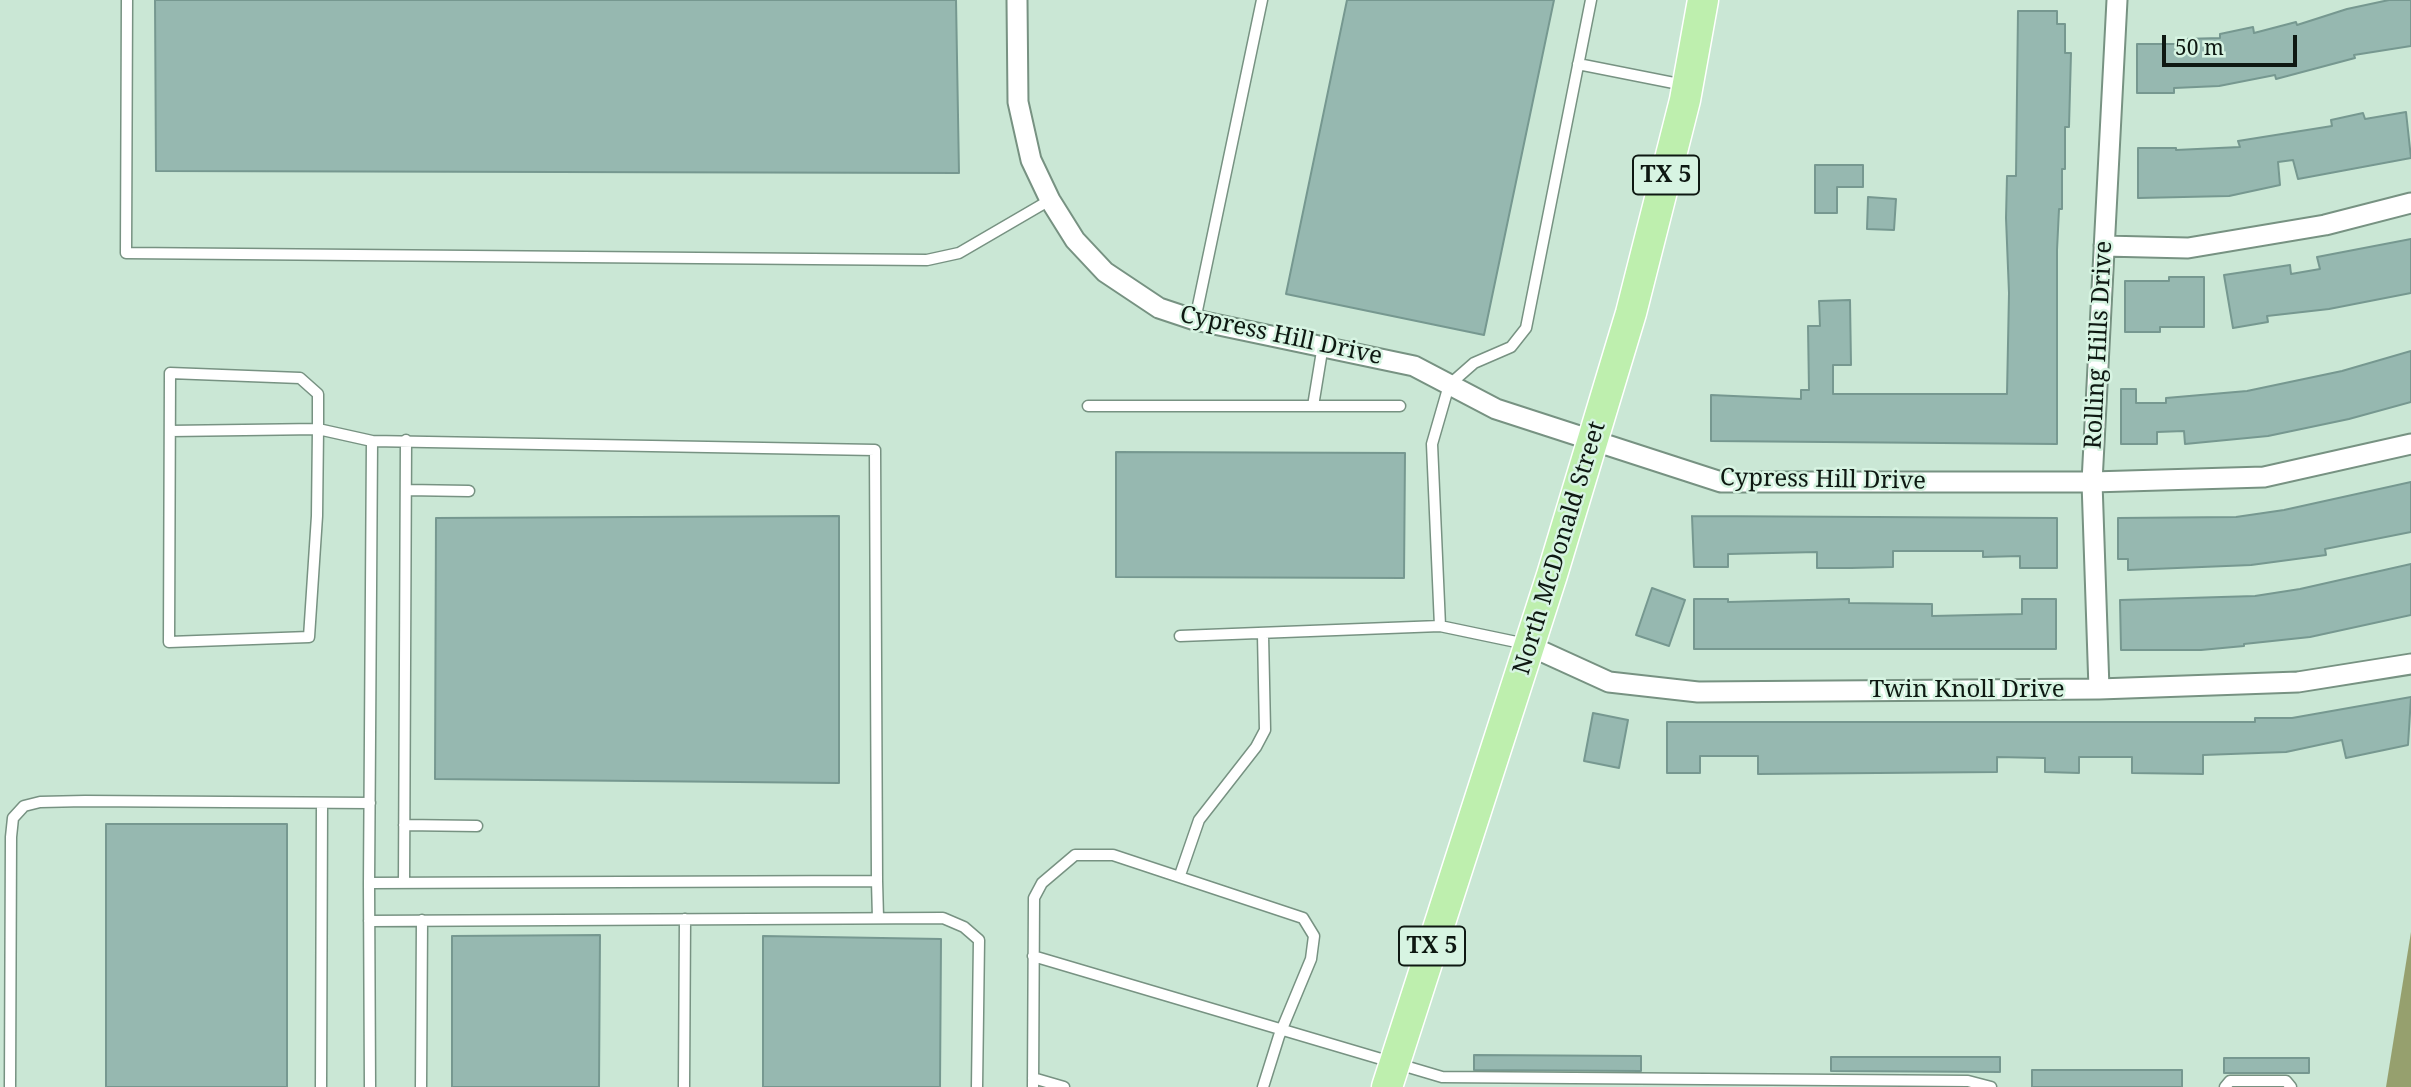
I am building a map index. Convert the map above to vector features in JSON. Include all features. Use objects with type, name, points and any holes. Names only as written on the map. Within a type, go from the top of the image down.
[{"type":"main road","name":"North McDonald Street","points":[[1390,1075],[1530,646],[1631,313],[1687,86],[1703,0]]},
{"type":"street","name":"Cypress Hill Drive","points":[[1017,0],[1019,110],[1031,160],[1050,200],[1075,240],[1105,272],[1159,308],[1195,320],[1414,366],[1496,409],[1721,482],[2092,482],[2264,477],[2411,444]]},
{"type":"street","name":"Rolling Hills Drive","points":[[2099,689],[2092,482],[2117,0]]},
{"type":"street","points":[[2104,246],[2188,248],[2325,225],[2411,203]]},
{"type":"street","name":"Twin Knoll Drive","points":[[1530,646],[1609,682],[1698,692],[2099,689],[2298,682],[2411,664]]},
{"type":"lane","points":[[127,0],[126,253],[927,260],[959,253],[1050,200]]},
{"type":"lane","points":[[1195,320],[1262,0]]},
{"type":"lane","points":[[1440,626],[1433,444],[1449,385],[1475,363],[1511,347],[1526,328],[1591,0]]},
{"type":"lane","points":[[1578,64],[1687,86]]},
{"type":"lane","points":[[1313,406],[1322,345]]},
{"type":"lane","points":[[170,373],[300,378],[318,394],[318,429],[317,516],[309,637],[169,642],[170,373]]},
{"type":"lane","points":[[1088,406],[1400,406]]},
{"type":"lane","points":[[170,431],[318,429],[372,440],[875,450],[878,918]]},
{"type":"lane","points":[[370,1087],[372,440]]},
{"type":"lane","points":[[404,883],[406,440]]},
{"type":"lane","points":[[406,490],[469,491]]},
{"type":"lane","points":[[1180,636],[1263,635],[1440,626],[1530,646]]},
{"type":"lane","points":[[1180,875],[1199,820],[1256,747],[1265,730],[1263,635]]},
{"type":"lane","points":[[10,1087],[10,837],[13,818],[24,806],[40,802],[85,801],[370,803]]},
{"type":"lane","points":[[321,1087],[322,803]]},
{"type":"lane","points":[[404,825],[477,826]]},
{"type":"lane","points":[[1064,1087],[1033,1083],[1034,898],[1042,883],[1075,855],[1112,855],[1180,875],[1303,918],[1314,936],[1311,959],[1282,1030],[1263,1087]]},
{"type":"lane","points":[[369,884],[877,881]]},
{"type":"lane","points":[[369,921],[943,918],[964,927],[979,940],[977,1087]]},
{"type":"lane","points":[[684,1087],[685,919]]},
{"type":"lane","points":[[421,1087],[422,920]]},
{"type":"lane","points":[[1033,956],[1282,1030],[1390,1075],[1701,1083],[1968,1081],[1991,1087]]},
{"type":"lane","points":[[2225,1087],[2230,1081],[2286,1081],[2291,1087]]},
{"type":"green space","points":[[2411,932],[2411,1087],[2386,1087]]},
{"type":"building","points":[[155,0],[956,0],[959,173],[156,171]]},
{"type":"building","points":[[1347,0],[1554,0],[1484,335],[1286,294]]},
{"type":"building","points":[[2389,0],[2411,0],[2411,46],[2354,55],[2355,58],[2276,79],[2275,75],[2219,86],[2174,88],[2174,93],[2137,93],[2137,44],[2184,44],[2183,39],[2220,38],[2220,34],[2253,27],[2254,33],[2296,22],[2297,25],[2347,9]]},
{"type":"building","points":[[2018,11],[2057,11],[2057,24],[2065,24],[2065,53],[2071,53],[2069,127],[2065,127],[2065,169],[2062,169],[2062,209],[2059,209],[2057,250],[2057,444],[1711,441],[1711,395],[1801,399],[1801,390],[1809,390],[1808,326],[1820,326],[1819,301],[1850,300],[1851,365],[1833,365],[1833,394],[2007,394],[2007,176],[2016,176]]},
{"type":"building","points":[[2406,112],[2411,158],[2298,179],[2293,160],[2278,162],[2280,185],[2229,196],[2138,198],[2138,148],[2176,150],[2240,147],[2238,141],[2332,126],[2331,120],[2363,113],[2365,119]]},
{"type":"building","points":[[1815,165],[1863,165],[1863,187],[1837,187],[1837,213],[1815,213]]},
{"type":"building","points":[[1868,197],[1896,199],[1894,230],[1867,229]]},
{"type":"building","points":[[2411,239],[2411,293],[2329,309],[2267,316],[2268,322],[2233,328],[2224,275],[2290,265],[2291,274],[2320,269],[2317,257]]},
{"type":"building","points":[[2169,277],[2204,277],[2204,327],[2160,327],[2160,332],[2125,332],[2125,281],[2169,281]]},
{"type":"building","points":[[2411,351],[2411,402],[2349,419],[2268,436],[2185,444],[2184,431],[2157,432],[2157,444],[2121,444],[2121,389],[2136,389],[2136,403],[2166,403],[2166,398],[2247,391],[2342,371]]},
{"type":"building","points":[[1116,452],[1405,453],[1404,578],[1116,577]]},
{"type":"building","points":[[2411,482],[2411,532],[2325,549],[2326,555],[2251,565],[2128,570],[2128,559],[2118,559],[2118,518],[2236,517],[2284,510]]},
{"type":"building","points":[[839,516],[839,783],[435,779],[436,518]]},
{"type":"building","points":[[1692,516],[2057,518],[2057,568],[2020,568],[2020,556],[1983,557],[1983,551],[1893,551],[1893,567],[1851,568],[1817,568],[1817,552],[1728,554],[1728,567],[1694,567]]},
{"type":"building","points":[[2411,564],[2411,615],[2310,637],[2244,646],[2201,650],[2121,650],[2120,600],[2255,596],[2300,589]]},
{"type":"building","points":[[1652,588],[1685,600],[1669,646],[1636,635]]},
{"type":"building","points":[[1694,599],[1728,599],[1728,602],[1849,599],[1849,603],[1932,604],[1932,616],[2022,614],[2022,599],[2056,599],[2056,649],[1694,649]]},
{"type":"building","points":[[2411,697],[2408,745],[2346,758],[2342,740],[2286,752],[2203,755],[2203,774],[2132,773],[2132,757],[2079,757],[2079,773],[2045,772],[2045,758],[1997,757],[1997,772],[1758,774],[1758,756],[1700,756],[1700,773],[1667,773],[1667,722],[2255,722],[2255,718],[2292,718]]},
{"type":"building","points":[[1593,713],[1628,720],[1619,768],[1584,761]]},
{"type":"building","points":[[106,824],[287,824],[287,1087],[106,1087]]},
{"type":"building","points":[[600,935],[599,1087],[452,1087],[452,936]]},
{"type":"building","points":[[763,936],[941,939],[940,1087],[763,1087]]},
{"type":"building","points":[[1474,1055],[1641,1056],[1641,1071],[1474,1070]]},
{"type":"building","points":[[1831,1057],[2000,1057],[2000,1072],[1831,1071]]},
{"type":"building","points":[[2224,1058],[2309,1058],[2309,1073],[2224,1073]]},
{"type":"building","points":[[2032,1070],[2182,1070],[2182,1087],[2032,1087]]}]
